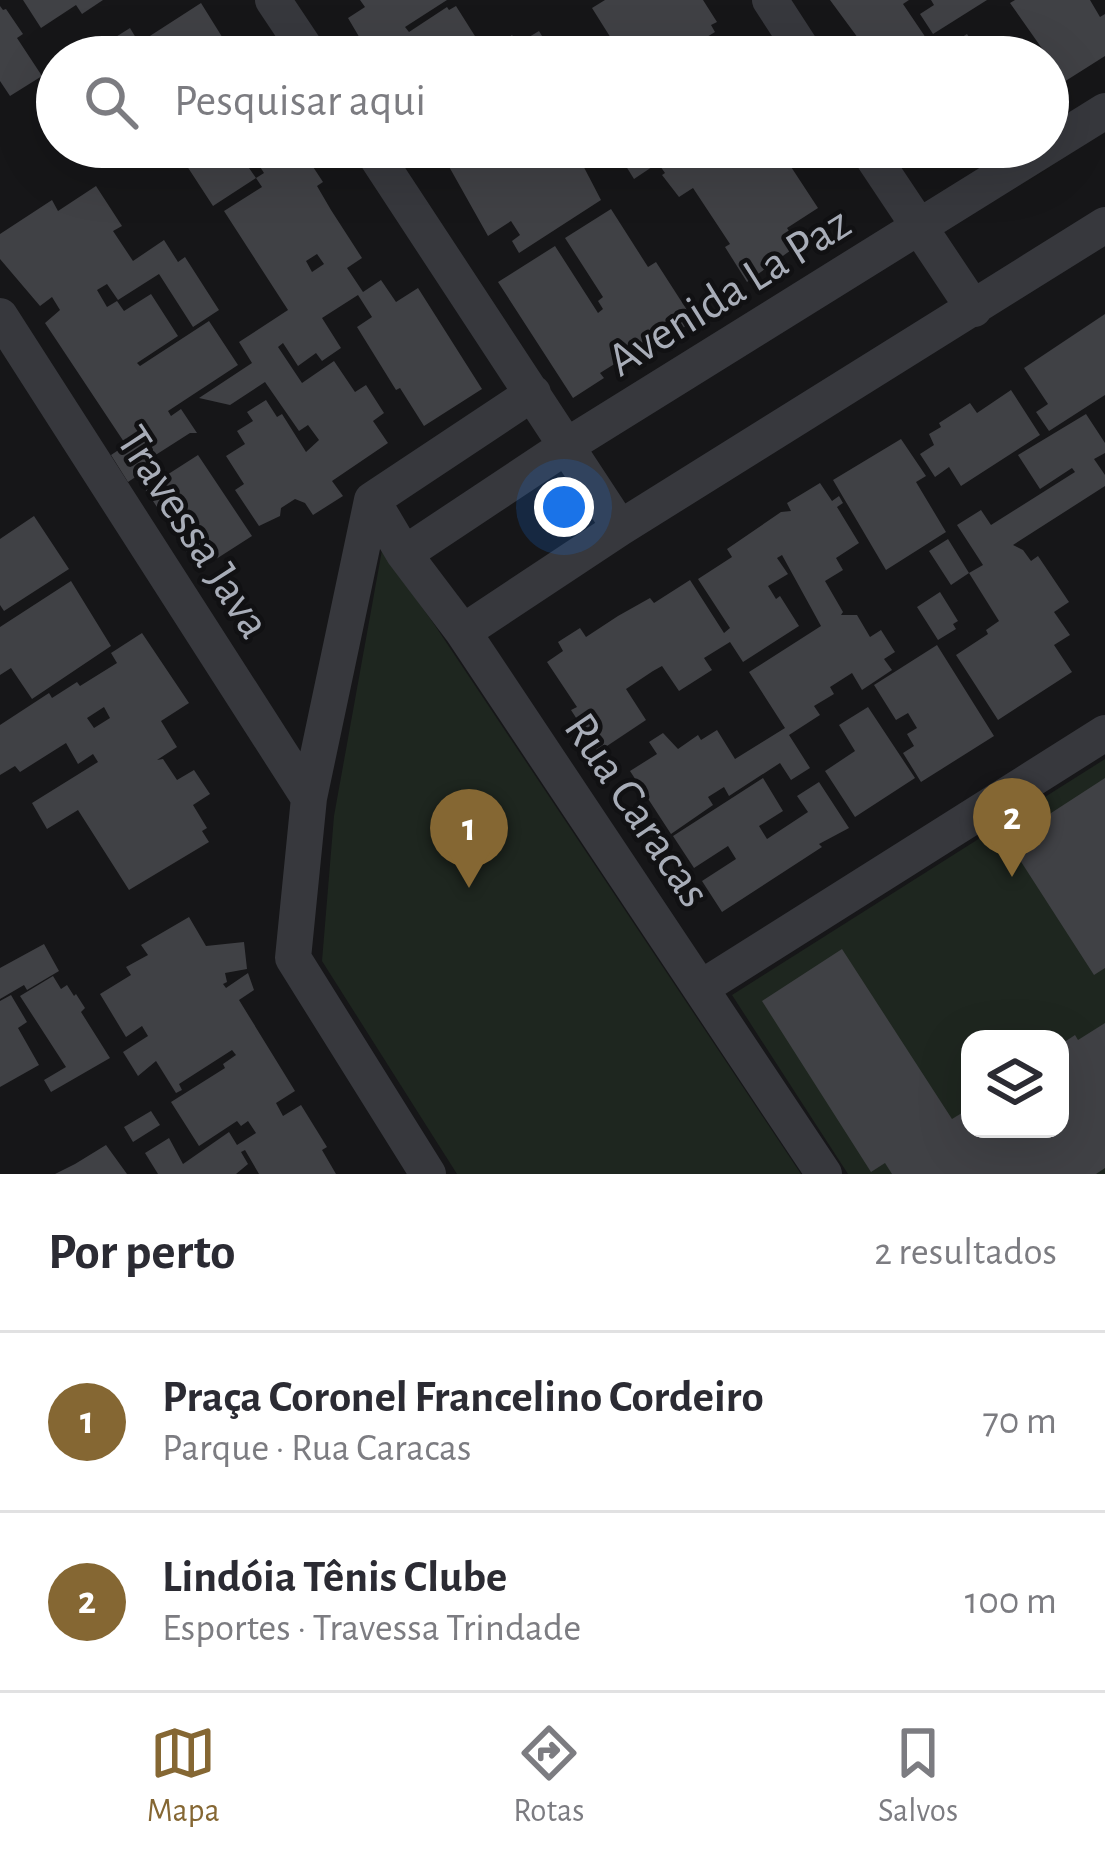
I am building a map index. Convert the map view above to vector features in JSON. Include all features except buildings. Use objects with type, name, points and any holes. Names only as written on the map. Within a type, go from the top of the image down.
[{"type":"street","points":[[273,0],[297,36]]},
{"type":"street","points":[[770,0],[793,36]]},
{"type":"street","name":"Avenida La Paz","points":[[1069,134],[1105,111]]},
{"type":"street","points":[[384,168],[620,528]]},
{"type":"street","points":[[880,168],[974,309]]},
{"type":"street","name":"Avenida La Paz","points":[[404,554],[568,445],[1014,168]]},
{"type":"street","points":[[463,632],[620,528],[1105,225]]},
{"type":"street","name":"Travessa Java","points":[[0,316],[309,797]]},
{"type":"street","points":[[428,1174],[293,958],[309,797],[372,500],[533,393]]},
{"type":"street","name":"Rua Caracas","points":[[372,500],[824,1174]]},
{"type":"street","points":[[701,988],[1105,733]]},
{"type":"shaded area","points":[[382,550],[801,1174],[457,1174],[322,961],[334,816]]},
{"type":"shaded area","points":[[1105,759],[1105,1174],[848,1174],[732,995]]},
{"type":"place","name":"Lindóia Tênis Clube","points":[[1012,877]]},
{"type":"place","name":"Praça Coronel Francelino Cordeiro","points":[[469,888]]}]
